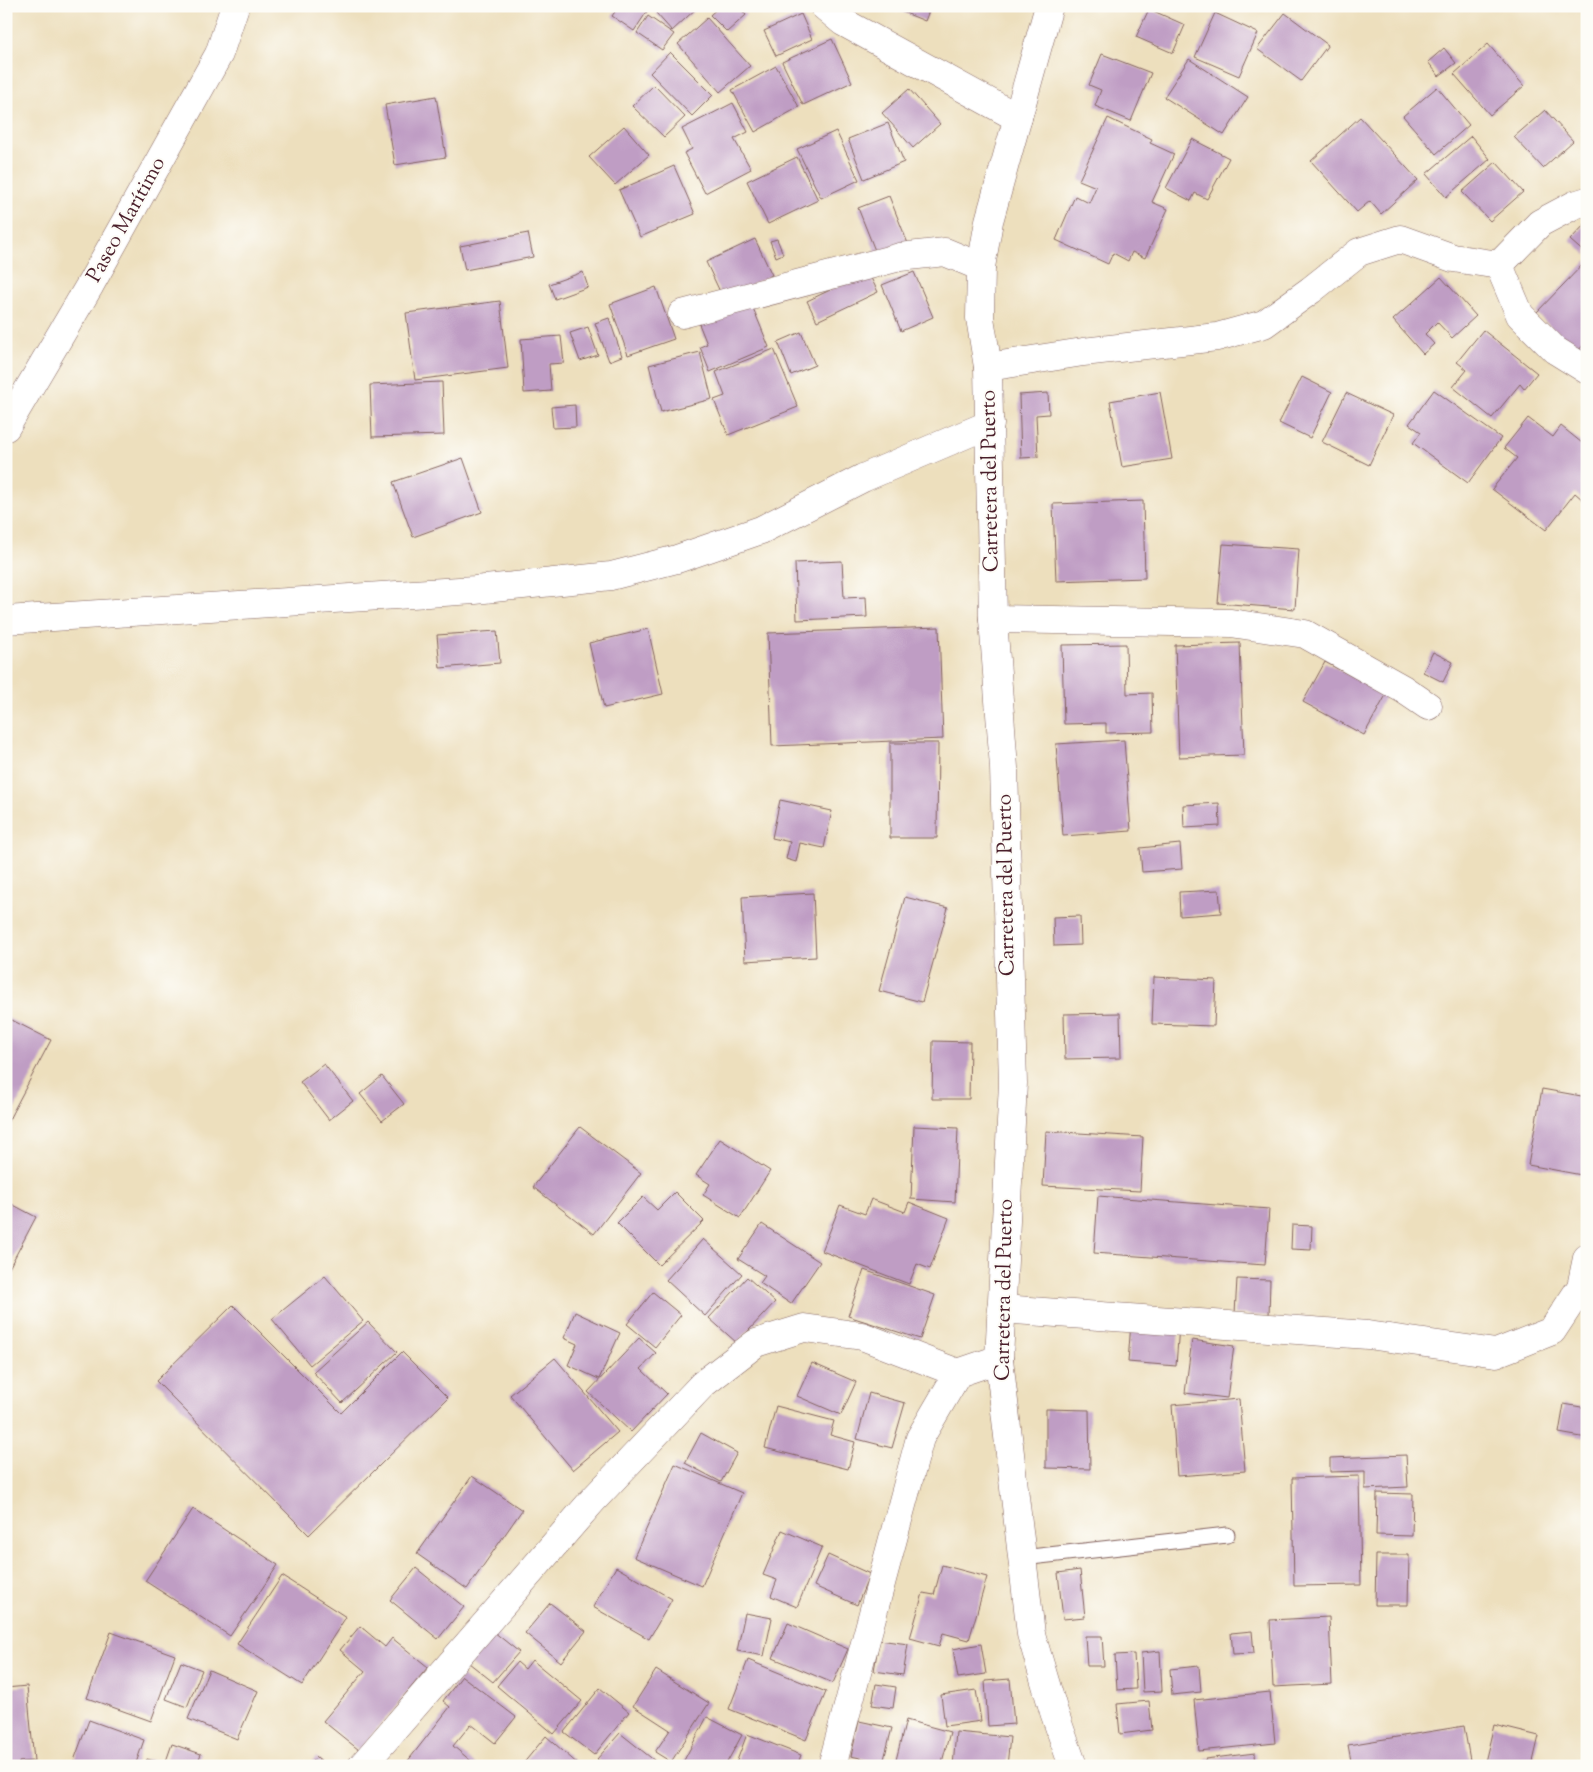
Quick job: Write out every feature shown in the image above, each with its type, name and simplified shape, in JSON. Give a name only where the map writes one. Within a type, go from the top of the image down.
[{"type":"street","name":"Paseo Marítimo","points":[[6,427],[95,276],[219,54],[235,6]]},
{"type":"street","points":[[824,6],[843,22],[1018,118]]},
{"type":"street","name":"Carretera del Puerto","points":[[1049,6],[989,221],[981,267],[980,318],[988,367],[993,619],[1004,768],[1013,1083],[999,1359],[1031,1634],[1054,1712],[1073,1766]]},
{"type":"street","points":[[1500,265],[1540,223],[1574,205],[1587,201]]},
{"type":"street","points":[[988,367],[1083,352],[1216,337],[1264,324],[1359,252],[1400,239],[1453,258],[1500,265]]},
{"type":"street","points":[[682,314],[900,258],[945,252],[981,267]]},
{"type":"street","points":[[1500,265],[1520,315],[1555,350],[1587,370]]},
{"type":"street","points":[[6,620],[475,590],[611,576],[677,559],[761,530],[863,478],[990,424]]},
{"type":"street","points":[[993,619],[1231,623],[1305,634],[1403,689],[1428,706]]},
{"type":"street","points":[[1002,1309],[1368,1335],[1496,1353],[1552,1331],[1581,1287],[1587,1258]]},
{"type":"street","points":[[362,1766],[593,1500],[703,1384],[756,1343],[804,1328],[862,1336],[958,1373],[999,1359]]},
{"type":"street","points":[[832,1766],[920,1438],[958,1373]]},
{"type":"lane","points":[[1022,1558],[1227,1535]]},
{"type":"building","points":[[619,6],[650,7],[634,31],[612,16]]},
{"type":"building","points":[[664,6],[699,6],[672,31],[656,13]]},
{"type":"building","points":[[720,6],[738,6],[746,15],[727,32],[710,15]]},
{"type":"building","points":[[888,6],[931,6],[925,21]]},
{"type":"building","points":[[1149,9],[1185,25],[1173,53],[1136,37]]},
{"type":"building","points":[[1215,13],[1258,33],[1239,76],[1195,57]]},
{"type":"building","points":[[1285,13],[1328,45],[1301,81],[1257,49]]},
{"type":"building","points":[[801,14],[812,39],[776,56],[764,31]]},
{"type":"building","points":[[648,16],[674,34],[662,50],[637,33]]},
{"type":"building","points":[[707,18],[750,66],[720,92],[678,44]]},
{"type":"building","points":[[832,39],[852,82],[803,105],[782,62]]},
{"type":"building","points":[[1488,44],[1524,86],[1490,115],[1454,74]]},
{"type":"building","points":[[1444,48],[1456,63],[1439,76],[1428,62]]},
{"type":"building","points":[[670,52],[713,95],[692,116],[650,73]]},
{"type":"building","points":[[1102,54],[1151,73],[1131,121],[1095,106],[1101,90],[1089,85]]},
{"type":"building","points":[[1189,59],[1248,97],[1224,135],[1164,97]]},
{"type":"building","points":[[776,66],[799,107],[755,132],[732,90]]},
{"type":"building","points":[[654,85],[685,117],[664,137],[632,106]]},
{"type":"building","points":[[1437,87],[1469,125],[1436,154],[1403,116]]},
{"type":"building","points":[[909,89],[940,124],[913,148],[882,113]]},
{"type":"building","points":[[436,96],[446,157],[395,165],[385,105]]},
{"type":"building","points":[[733,103],[748,132],[734,139],[751,169],[705,193],[684,153],[692,149],[682,129]]},
{"type":"building","points":[[1545,110],[1573,141],[1543,168],[1514,137]]},
{"type":"building","points":[[1360,117],[1418,180],[1381,214],[1370,201],[1357,212],[1311,161]]},
{"type":"building","points":[[1108,118],[1152,139],[1150,143],[1174,154],[1152,202],[1168,209],[1145,258],[1132,252],[1128,261],[1113,253],[1108,264],[1056,240],[1075,196],[1089,203],[1096,187],[1079,180]]},
{"type":"building","points":[[888,123],[904,162],[864,179],[848,139]]},
{"type":"building","points":[[624,126],[649,155],[615,185],[589,157]]},
{"type":"building","points":[[836,131],[859,180],[821,198],[797,149]]},
{"type":"building","points":[[1471,136],[1490,159],[1446,197],[1426,174]]},
{"type":"building","points":[[1192,139],[1229,158],[1207,199],[1195,193],[1191,201],[1166,188]]},
{"type":"building","points":[[797,157],[818,200],[768,224],[747,181]]},
{"type":"building","points":[[1496,162],[1523,192],[1490,221],[1462,192]]},
{"type":"building","points":[[674,166],[695,214],[640,237],[619,190]]},
{"type":"building","points":[[889,196],[909,246],[878,258],[858,208]]},
{"type":"building","points":[[1587,222],[1587,255],[1570,240]]},
{"type":"building","points":[[528,233],[533,257],[465,270],[460,246]]},
{"type":"building","points":[[755,239],[772,275],[723,298],[706,262]]},
{"type":"building","points":[[777,239],[783,254],[776,257],[770,241]]},
{"type":"building","points":[[1587,260],[1587,341],[1577,352],[1536,313]]},
{"type":"building","points":[[583,272],[588,287],[555,299],[549,284]]},
{"type":"building","points":[[868,272],[878,292],[817,321],[807,301]]},
{"type":"building","points":[[914,272],[933,317],[901,331],[882,285]]},
{"type":"building","points":[[1441,277],[1476,316],[1452,338],[1437,322],[1425,334],[1434,344],[1423,354],[1393,320]]},
{"type":"building","points":[[656,287],[674,339],[628,355],[610,304]]},
{"type":"building","points":[[500,301],[508,368],[415,380],[406,313]]},
{"type":"building","points":[[751,303],[769,347],[710,372],[700,347],[707,344],[699,324]]},
{"type":"building","points":[[609,318],[622,356],[609,361],[595,323]]},
{"type":"building","points":[[588,327],[598,355],[580,361],[570,333]]},
{"type":"building","points":[[1483,330],[1537,373],[1524,389],[1520,384],[1492,418],[1453,387],[1467,370],[1457,362]]},
{"type":"building","points":[[801,332],[815,365],[791,375],[778,342]]},
{"type":"building","points":[[561,336],[564,363],[549,364],[551,391],[524,393],[521,339]]},
{"type":"building","points":[[774,349],[798,407],[728,435],[714,400],[725,396],[716,372]]},
{"type":"building","points":[[700,352],[712,399],[661,412],[649,365]]},
{"type":"building","points":[[1302,377],[1332,392],[1310,438],[1279,423]]},
{"type":"building","points":[[442,382],[444,435],[372,437],[370,385]]},
{"type":"building","points":[[1434,390],[1501,438],[1468,483],[1413,443],[1421,432],[1409,424]]},
{"type":"building","points":[[1160,392],[1172,459],[1122,467],[1110,401]]},
{"type":"building","points":[[1048,393],[1049,414],[1036,415],[1038,457],[1021,458],[1019,395]]},
{"type":"building","points":[[1346,393],[1393,415],[1369,465],[1322,442]]},
{"type":"building","points":[[575,405],[576,427],[553,428],[551,407]]},
{"type":"building","points":[[1528,418],[1553,437],[1561,426],[1587,447],[1587,495],[1583,500],[1575,493],[1546,530],[1492,489],[1517,458],[1504,448]]},
{"type":"building","points":[[463,458],[482,512],[413,537],[393,482]]},
{"type":"building","points":[[1143,501],[1145,578],[1056,581],[1053,504]]},
{"type":"building","points":[[1223,544],[1299,549],[1295,609],[1218,603]]},
{"type":"building","points":[[842,561],[844,598],[866,597],[867,617],[797,620],[795,563]]},
{"type":"building","points":[[939,627],[943,739],[772,746],[768,633]]},
{"type":"building","points":[[648,629],[663,694],[604,708],[589,643]]},
{"type":"building","points":[[497,631],[500,663],[440,668],[437,635]]},
{"type":"building","points":[[1240,643],[1244,755],[1179,757],[1175,645]]},
{"type":"building","points":[[1126,644],[1127,694],[1152,693],[1153,732],[1106,733],[1106,723],[1064,724],[1062,645]]},
{"type":"building","points":[[1433,652],[1453,662],[1443,682],[1423,672]]},
{"type":"building","points":[[1325,662],[1386,695],[1364,735],[1303,702]]},
{"type":"building","points":[[1124,740],[1131,831],[1063,836],[1056,744]]},
{"type":"building","points":[[890,743],[938,743],[937,838],[890,838]]},
{"type":"building","points":[[780,800],[832,811],[824,848],[800,843],[796,862],[786,859],[790,842],[772,838]]},
{"type":"building","points":[[1219,803],[1220,826],[1184,828],[1183,805]]},
{"type":"building","points":[[1180,844],[1182,869],[1142,872],[1140,848]]},
{"type":"building","points":[[1219,890],[1221,913],[1180,916],[1179,892]]},
{"type":"building","points":[[813,893],[816,957],[745,961],[742,897]]},
{"type":"building","points":[[905,897],[948,908],[922,1002],[879,991]]},
{"type":"building","points":[[1080,916],[1081,945],[1054,946],[1053,917]]},
{"type":"building","points":[[1154,977],[1216,980],[1214,1026],[1152,1024]]},
{"type":"building","points":[[1120,1013],[1121,1058],[1065,1059],[1064,1014]]},
{"type":"building","points":[[6,1017],[51,1040],[6,1125]]},
{"type":"building","points":[[933,1041],[970,1042],[969,1099],[932,1099]]},
{"type":"building","points":[[324,1064],[353,1101],[329,1120],[300,1082]]},
{"type":"building","points":[[382,1076],[404,1104],[382,1121],[360,1094]]},
{"type":"building","points":[[1542,1089],[1587,1097],[1587,1176],[1528,1165]]},
{"type":"building","points":[[914,1126],[958,1128],[955,1202],[911,1199]]},
{"type":"building","points":[[580,1127],[641,1173],[594,1234],[533,1187]]},
{"type":"building","points":[[1046,1131],[1143,1137],[1140,1191],[1043,1186]]},
{"type":"building","points":[[720,1139],[770,1171],[740,1218],[703,1195],[710,1184],[696,1175]]},
{"type":"building","points":[[675,1192],[704,1221],[659,1265],[617,1223],[643,1197],[657,1210]]},
{"type":"building","points":[[1098,1196],[1269,1209],[1265,1265],[1094,1253]]},
{"type":"building","points":[[871,1199],[905,1212],[909,1202],[949,1218],[930,1269],[917,1264],[909,1284],[822,1251],[840,1205],[865,1214]]},
{"type":"building","points":[[6,1201],[36,1217],[6,1274]]},
{"type":"building","points":[[762,1224],[820,1262],[791,1304],[760,1283],[765,1276],[738,1259]]},
{"type":"building","points":[[1292,1225],[1312,1226],[1311,1250],[1291,1249]]},
{"type":"building","points":[[703,1239],[742,1274],[705,1316],[666,1280]]},
{"type":"building","points":[[864,1270],[935,1295],[920,1339],[848,1316]]},
{"type":"building","points":[[325,1276],[363,1321],[310,1365],[272,1319]]},
{"type":"building","points":[[747,1277],[775,1302],[737,1343],[709,1318]]},
{"type":"building","points":[[1237,1279],[1270,1280],[1269,1316],[1235,1314]]},
{"type":"building","points":[[653,1292],[681,1315],[655,1347],[627,1324]]},
{"type":"building","points":[[233,1305],[341,1413],[402,1352],[448,1398],[309,1535],[156,1381]]},
{"type":"building","points":[[575,1312],[620,1333],[599,1379],[568,1365],[577,1344],[564,1338]]},
{"type":"building","points":[[368,1322],[397,1352],[342,1403],[313,1372]]},
{"type":"building","points":[[1131,1323],[1179,1326],[1176,1366],[1128,1362]]},
{"type":"building","points":[[639,1338],[656,1353],[641,1369],[667,1394],[631,1432],[588,1392]]},
{"type":"building","points":[[1192,1340],[1234,1346],[1227,1398],[1185,1393]]},
{"type":"building","points":[[555,1358],[618,1432],[573,1470],[510,1395]]},
{"type":"building","points":[[812,1363],[856,1382],[841,1415],[797,1396]]},
{"type":"building","points":[[869,1393],[905,1403],[892,1448],[857,1439]]},
{"type":"building","points":[[1239,1399],[1245,1471],[1177,1476],[1172,1405]]},
{"type":"building","points":[[1564,1404],[1587,1408],[1587,1438],[1559,1433]]},
{"type":"building","points":[[776,1406],[834,1421],[830,1435],[855,1442],[848,1469],[765,1448]]},
{"type":"building","points":[[1046,1409],[1089,1410],[1090,1469],[1046,1468]]},
{"type":"building","points":[[701,1433],[737,1453],[721,1482],[685,1463]]},
{"type":"building","points":[[1406,1455],[1408,1487],[1365,1489],[1365,1471],[1330,1472],[1330,1458]]},
{"type":"building","points":[[675,1464],[742,1493],[702,1586],[634,1557]]},
{"type":"building","points":[[472,1476],[522,1510],[467,1589],[417,1554]]},
{"type":"building","points":[[1359,1476],[1361,1585],[1294,1586],[1292,1478]]},
{"type":"building","points":[[1377,1493],[1413,1494],[1412,1536],[1376,1535]]},
{"type":"building","points":[[193,1509],[278,1565],[230,1636],[145,1581]]},
{"type":"building","points":[[782,1530],[822,1547],[797,1607],[771,1596],[777,1580],[763,1575]]},
{"type":"building","points":[[828,1555],[870,1574],[857,1605],[814,1586]]},
{"type":"building","points":[[1376,1555],[1409,1555],[1408,1605],[1375,1605]]},
{"type":"building","points":[[942,1565],[987,1577],[969,1640],[943,1633],[939,1646],[910,1638],[923,1593],[934,1595]]},
{"type":"building","points":[[616,1567],[672,1599],[649,1639],[593,1607]]},
{"type":"building","points":[[416,1568],[464,1607],[438,1639],[390,1600]]},
{"type":"building","points":[[1080,1570],[1085,1617],[1063,1619],[1058,1573]]},
{"type":"building","points":[[282,1576],[346,1617],[302,1685],[237,1644]]},
{"type":"building","points":[[550,1603],[586,1631],[561,1662],[525,1633]]},
{"type":"building","points":[[745,1613],[772,1618],[764,1656],[737,1651]]},
{"type":"building","points":[[1329,1617],[1332,1684],[1273,1687],[1270,1620]]},
{"type":"building","points":[[788,1623],[848,1649],[833,1683],[773,1658]]},
{"type":"building","points":[[360,1626],[385,1647],[392,1638],[428,1667],[359,1750],[323,1721],[365,1671],[340,1650]]},
{"type":"building","points":[[1252,1631],[1254,1653],[1233,1654],[1231,1633]]},
{"type":"building","points":[[111,1632],[175,1655],[151,1721],[87,1698]]},
{"type":"building","points":[[494,1632],[519,1652],[493,1682],[469,1663]]},
{"type":"building","points":[[1085,1636],[1102,1636],[1104,1666],[1087,1666]]},
{"type":"building","points":[[879,1640],[908,1644],[903,1675],[874,1671]]},
{"type":"building","points":[[981,1644],[986,1674],[958,1678],[953,1649]]},
{"type":"building","points":[[1160,1651],[1162,1691],[1143,1692],[1141,1653]]},
{"type":"building","points":[[1134,1654],[1136,1689],[1117,1690],[1115,1655]]},
{"type":"building","points":[[532,1660],[582,1701],[554,1734],[497,1686],[517,1662],[525,1669]]},
{"type":"building","points":[[748,1660],[826,1692],[806,1740],[729,1709]]},
{"type":"building","points":[[181,1662],[202,1670],[187,1707],[166,1699]]},
{"type":"building","points":[[1199,1666],[1201,1692],[1172,1695],[1170,1669]]},
{"type":"building","points":[[209,1670],[258,1691],[237,1739],[188,1719]]},
{"type":"building","points":[[656,1670],[709,1703],[671,1762],[655,1752],[670,1730],[633,1706]]},
{"type":"building","points":[[462,1676],[516,1717],[495,1743],[471,1724],[453,1746],[477,1766],[412,1766],[407,1762],[450,1707],[443,1701]]},
{"type":"building","points":[[1010,1679],[1014,1724],[988,1726],[985,1681]]},
{"type":"building","points":[[876,1684],[896,1687],[893,1708],[872,1705]]},
{"type":"building","points":[[27,1686],[34,1761],[19,1762],[19,1766],[6,1766],[6,1688]]},
{"type":"building","points":[[600,1688],[629,1712],[594,1755],[564,1732]]},
{"type":"building","points":[[976,1690],[981,1721],[945,1726],[941,1695]]},
{"type":"building","points":[[1270,1692],[1275,1743],[1199,1751],[1194,1700]]},
{"type":"building","points":[[1149,1701],[1152,1730],[1120,1734],[1117,1704]]},
{"type":"building","points":[[707,1717],[742,1735],[725,1766],[681,1766]]},
{"type":"building","points":[[89,1720],[144,1740],[135,1766],[72,1766]]},
{"type":"building","points":[[906,1720],[950,1732],[941,1766],[917,1766],[896,1760]]},
{"type":"building","points":[[859,1721],[892,1728],[883,1763],[851,1756]]},
{"type":"building","points":[[1494,1725],[1539,1736],[1532,1766],[1484,1766]]},
{"type":"building","points":[[1464,1726],[1471,1766],[1352,1766],[1348,1745]]},
{"type":"building","points":[[956,1732],[1010,1737],[1007,1766],[953,1766]]},
{"type":"building","points":[[620,1733],[655,1761],[651,1766],[605,1766],[597,1759]]},
{"type":"building","points":[[747,1734],[801,1755],[797,1766],[735,1766]]},
{"type":"building","points":[[546,1736],[580,1766],[522,1765]]},
{"type":"building","points":[[172,1744],[201,1754],[196,1766],[145,1766],[147,1759],[165,1764]]},
{"type":"building","points":[[1255,1753],[1256,1766],[1206,1766],[1205,1759]]},
{"type":"building","points":[[316,1757],[326,1766],[308,1766]]}]
